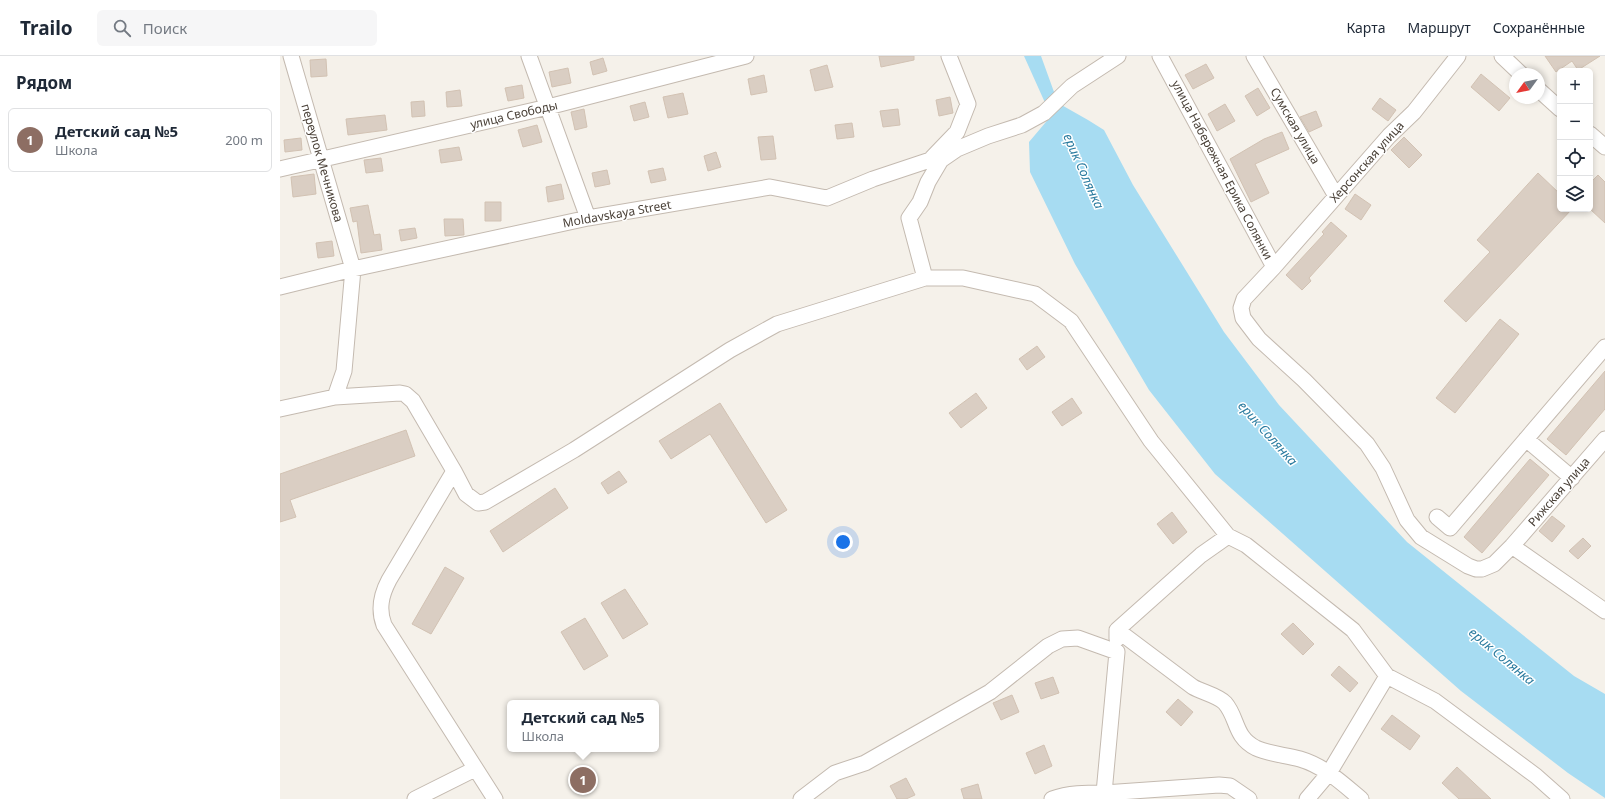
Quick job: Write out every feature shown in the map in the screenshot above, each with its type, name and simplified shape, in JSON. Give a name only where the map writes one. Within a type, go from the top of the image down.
[{"type":"street","name":"переулок Мечникова","points":[[291,56],[320,160],[353,269]]},
{"type":"street","points":[[529,56],[588,218]]},
{"type":"street","name":"улица Свободы","points":[[280,169],[548,107],[746,56]]},
{"type":"street","points":[[930,160],[957,132],[968,104],[950,56]]},
{"type":"street","points":[[925,278],[909,218],[920,202],[928,182],[941,160],[957,149],[988,136],[1022,125],[1044,112],[1072,86],[1118,56]]},
{"type":"street","name":"улица Набережная Ерика Солянки","points":[[1160,56],[1274,267],[1244,300],[1241,308],[1243,318],[1259,338],[1304,380],[1367,444],[1383,468],[1399,506],[1421,537],[1476,569],[1488,568],[1512,546]]},
{"type":"street","name":"Сумская улица","points":[[1254,56],[1336,196]]},
{"type":"street","name":"Херсонская улица","points":[[1274,267],[1389,136],[1414,112],[1458,56]]},
{"type":"street","points":[[1502,56],[1515,68]]},
{"type":"street","points":[[1545,95],[1557,106]]},
{"type":"street","points":[[1593,137],[1605,147]]},
{"type":"street","name":"Moldavskaya Street","points":[[280,287],[353,269],[588,218],[770,187],[827,198],[873,179],[951,153]]},
{"type":"street","points":[[335,397],[344,371],[353,269]]},
{"type":"street","points":[[280,409],[335,397],[400,393],[405,394],[413,401],[466,494],[478,503],[485,502],[574,450],[730,350],[777,324],[925,278],[963,278],[1035,294],[1071,321],[1151,441],[1228,536],[1246,545],[1353,630],[1387,676],[1434,700],[1536,776],[1562,799]]},
{"type":"street","points":[[1437,517],[1450,528],[1605,346]]},
{"type":"street","points":[[1526,439],[1572,478]]},
{"type":"street","name":"Рижская улица","points":[[1512,546],[1572,478],[1602,448]]},
{"type":"street","points":[[454,471],[389,580],[384,590],[380,614],[384,625],[495,799]]},
{"type":"street","points":[[1107,796],[1118,630],[1200,555],[1228,536]]},
{"type":"street","points":[[1512,546],[1605,611]]},
{"type":"street","points":[[1118,630],[1193,687],[1216,697],[1225,703],[1237,730],[1244,739],[1255,748],[1301,759],[1330,773],[1361,799]]},
{"type":"street","points":[[801,799],[835,773],[865,763],[990,692],[1048,646],[1062,639],[1078,638],[1117,652]]},
{"type":"street","points":[[1307,799],[1330,773],[1387,676]]},
{"type":"street","points":[[415,799],[475,769]]},
{"type":"street","points":[[1052,799],[1077,794],[1107,796],[1219,785],[1230,786],[1249,799]]},
{"type":"water","name":"ерик Солянка","points":[[1024,56],[1041,56],[1058,103],[1104,130],[1133,185],[1224,332],[1279,405],[1407,542],[1574,676],[1605,694],[1605,798],[1568,773],[1461,691],[1215,474],[1149,390],[1075,264],[1030,172],[1029,142],[1051,116]]},
{"type":"building","points":[[879,56],[914,56],[914,60],[881,67]]},
{"type":"building","points":[[1545,56],[1600,56],[1581,68],[1577,68],[1572,61],[1562,68],[1557,68],[1556,72]]},
{"type":"building","points":[[603,58],[607,71],[593,75],[590,62]]},
{"type":"building","points":[[326,59],[327,76],[311,77],[310,60]]},
{"type":"building","points":[[1206,64],[1214,78],[1193,89],[1185,75]]},
{"type":"building","points":[[827,65],[833,87],[815,91],[810,70]]},
{"type":"building","points":[[568,68],[571,83],[552,87],[549,72]]},
{"type":"building","points":[[1481,74],[1509,97],[1509,99],[1499,111],[1471,87]]},
{"type":"building","points":[[764,75],[767,92],[751,95],[748,79]]},
{"type":"building","points":[[522,85],[524,98],[508,101],[505,88]]},
{"type":"building","points":[[1258,88],[1270,108],[1257,116],[1245,96]]},
{"type":"building","points":[[460,90],[462,106],[447,107],[446,92]]},
{"type":"building","points":[[683,93],[688,114],[668,118],[663,97]]},
{"type":"building","points":[[950,97],[953,113],[939,116],[936,100]]},
{"type":"building","points":[[1380,98],[1396,110],[1388,121],[1372,109]]},
{"type":"building","points":[[424,101],[425,116],[412,117],[411,102]]},
{"type":"building","points":[[645,102],[649,117],[634,121],[630,106]]},
{"type":"building","points":[[1225,104],[1235,121],[1217,131],[1208,114]]},
{"type":"building","points":[[584,109],[587,127],[575,130],[571,112]]},
{"type":"building","points":[[898,109],[900,125],[883,127],[880,111]]},
{"type":"building","points":[[1316,111],[1322,126],[1309,132],[1300,117]]},
{"type":"building","points":[[385,115],[387,130],[348,135],[346,119]]},
{"type":"building","points":[[852,123],[854,137],[837,139],[835,125]]},
{"type":"building","points":[[537,125],[542,142],[523,147],[518,130]]},
{"type":"building","points":[[1282,132],[1289,149],[1255,164],[1269,193],[1251,202],[1230,159],[1264,139]]},
{"type":"building","points":[[773,136],[776,159],[761,160],[758,137]]},
{"type":"building","points":[[1404,137],[1422,155],[1409,168],[1391,150]]},
{"type":"building","points":[[301,138],[302,150],[285,152],[284,140]]},
{"type":"building","points":[[459,147],[462,160],[441,163],[439,150]]},
{"type":"building","points":[[716,152],[721,167],[708,171],[704,156]]},
{"type":"building","points":[[381,158],[383,171],[366,173],[364,160]]},
{"type":"building","points":[[663,168],[666,180],[651,183],[648,171]]},
{"type":"building","points":[[607,170],[610,184],[595,187],[592,173]]},
{"type":"building","points":[[1538,173],[1557,191],[1557,212],[1569,212],[1466,322],[1444,301],[1490,252],[1477,240]]},
{"type":"building","points":[[314,174],[316,194],[293,197],[291,177]]},
{"type":"building","points":[[1598,175],[1605,182],[1605,223],[1593,212],[1593,180]]},
{"type":"building","points":[[561,184],[564,199],[548,202],[546,187]]},
{"type":"building","points":[[1355,194],[1371,205],[1361,220],[1345,209]]},
{"type":"building","points":[[485,202],[501,202],[501,221],[485,221]]},
{"type":"building","points":[[368,205],[374,235],[380,234],[382,250],[361,253],[357,221],[353,222],[350,208]]},
{"type":"building","points":[[444,219],[463,219],[464,235],[445,236]]},
{"type":"building","points":[[1331,222],[1347,236],[1309,278],[1311,281],[1302,290],[1286,275],[1324,234],[1322,232]]},
{"type":"building","points":[[415,228],[417,238],[401,241],[399,230]]},
{"type":"building","points":[[332,241],[334,256],[318,258],[316,243]]},
{"type":"building","points":[[1500,319],[1519,334],[1455,413],[1436,398]]},
{"type":"building","points":[[1037,346],[1045,357],[1027,370],[1019,359]]},
{"type":"building","points":[[1605,371],[1605,409],[1566,455],[1547,439]]},
{"type":"building","points":[[976,393],[987,408],[961,428],[949,413]]},
{"type":"building","points":[[1072,398],[1082,413],[1062,426],[1052,412]]},
{"type":"building","points":[[720,403],[787,510],[766,523],[710,434],[671,459],[659,441]]},
{"type":"building","points":[[406,430],[415,456],[290,500],[296,517],[280,522],[280,474]]},
{"type":"building","points":[[1530,459],[1549,475],[1482,553],[1464,537]]},
{"type":"building","points":[[619,471],[627,482],[608,494],[601,483]]},
{"type":"building","points":[[555,488],[568,508],[503,552],[490,531]]},
{"type":"building","points":[[1172,512],[1187,532],[1173,544],[1157,524]]},
{"type":"building","points":[[1552,516],[1565,526],[1552,542],[1539,531]]},
{"type":"building","points":[[1583,538],[1591,546],[1578,559],[1569,551]]},
{"type":"building","points":[[445,567],[464,578],[431,634],[412,624]]},
{"type":"building","points":[[625,589],[648,624],[623,639],[601,603]]},
{"type":"building","points":[[585,618],[608,656],[584,670],[561,632]]},
{"type":"building","points":[[1293,623],[1314,644],[1303,655],[1281,634]]},
{"type":"building","points":[[1339,666],[1358,683],[1350,692],[1331,675]]},
{"type":"building","points":[[1053,677],[1059,693],[1041,699],[1035,683]]},
{"type":"building","points":[[1012,695],[1019,712],[1001,720],[993,703]]},
{"type":"building","points":[[1178,699],[1193,712],[1181,726],[1166,712]]},
{"type":"building","points":[[1392,715],[1420,736],[1410,750],[1381,729]]},
{"type":"building","points":[[1044,745],[1052,766],[1035,774],[1026,753]]},
{"type":"building","points":[[1457,767],[1491,799],[1459,799],[1442,783]]},
{"type":"building","points":[[906,778],[915,795],[906,799],[897,799],[890,786]]},
{"type":"building","points":[[978,784],[982,799],[964,799],[961,789]]},
{"type":"place","name":"Детский сад №5","points":[[583,780]]}]
